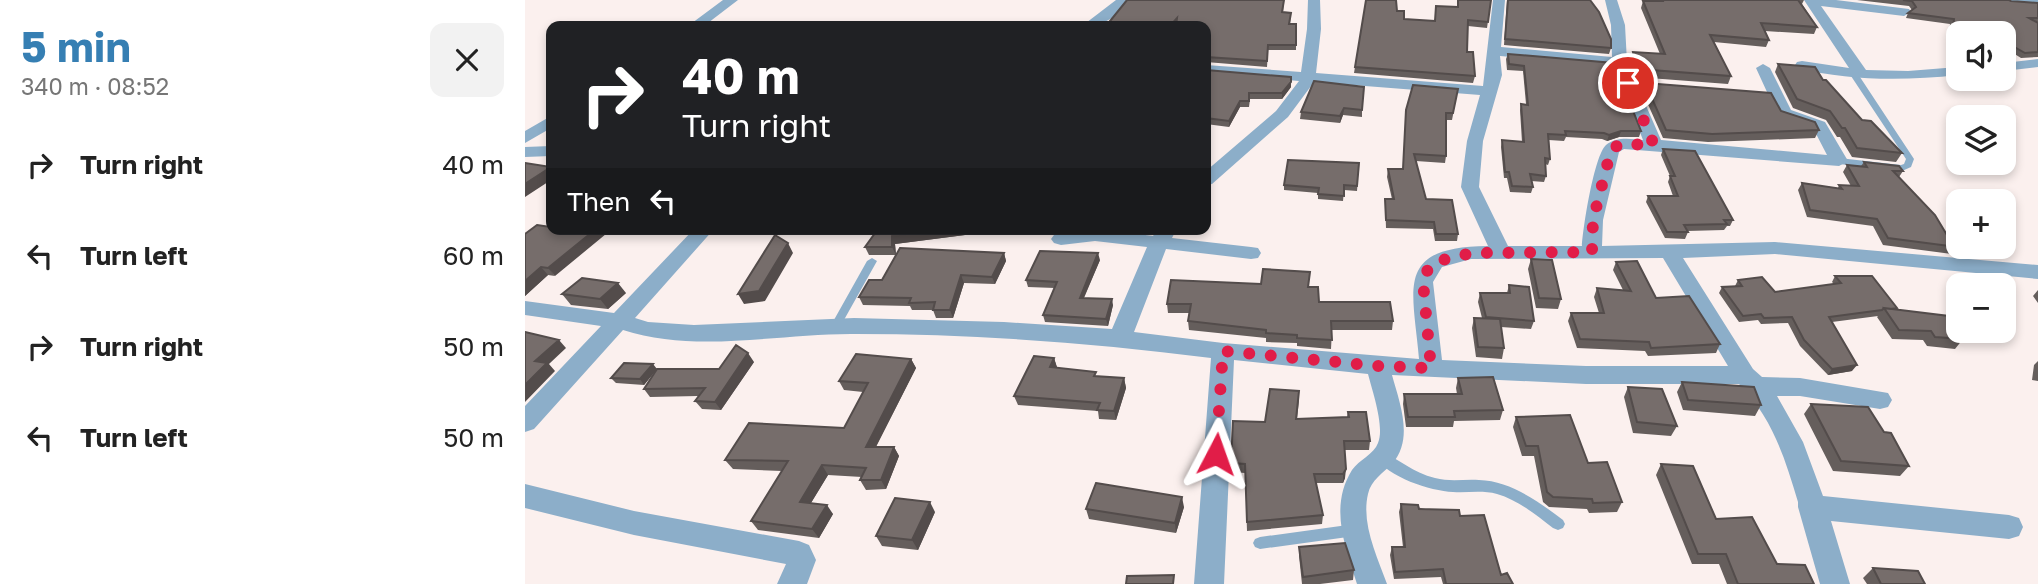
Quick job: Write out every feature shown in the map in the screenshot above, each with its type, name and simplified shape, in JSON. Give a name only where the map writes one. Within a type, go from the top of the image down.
[{"type":"street","points":[[702,21],[732,0]]},
{"type":"street","points":[[1098,21],[1125,0]]},
{"type":"street","points":[[1211,176],[1295,101],[1308,77],[1315,20],[1314,0]]},
{"type":"street","points":[[1499,0],[1493,51],[1494,75],[1475,141],[1471,187],[1501,251]]},
{"type":"street","points":[[1611,0],[1618,25],[1620,62],[1635,83],[1654,145]]},
{"type":"street","points":[[2008,0],[2038,2]]},
{"type":"street","points":[[1810,1],[1904,12]]},
{"type":"street","points":[[1810,1],[1857,73]]},
{"type":"street","points":[[1493,51],[1620,62]]},
{"type":"street","points":[[2016,66],[2038,64]]},
{"type":"street","points":[[1802,65],[1857,73],[1909,76],[1946,72]]},
{"type":"street","points":[[1763,68],[1769,94],[1786,114],[1819,125],[1839,161]]},
{"type":"street","points":[[1211,69],[1490,90]]},
{"type":"street","points":[[525,138],[546,124]]},
{"type":"street","points":[[1592,252],[1593,220],[1611,150],[1620,144],[1839,161]]},
{"type":"street","points":[[525,152],[546,152]]},
{"type":"street","points":[[525,422],[699,235]]},
{"type":"street","points":[[1061,239],[1095,235],[1163,236],[1251,253]]},
{"type":"street","points":[[1119,338],[1163,236]]},
{"type":"street","points":[[1431,368],[1423,282],[1428,269],[1435,262],[1450,257],[1501,251],[1669,252],[1776,248],[2038,272]]},
{"type":"street","points":[[1669,252],[1751,381],[1780,418],[1835,584]]},
{"type":"street","points":[[525,308],[619,321],[648,330],[694,333],[835,327],[1004,330],[1119,338],[1378,366],[1751,381],[1880,400]]},
{"type":"street","points":[[1209,584],[1223,351]]},
{"type":"street","points":[[1372,584],[1355,530],[1352,499],[1361,478],[1390,446],[1392,434],[1378,366]]},
{"type":"street","points":[[525,496],[634,523],[799,554],[802,560],[792,584]]},
{"type":"street","points":[[1811,507],[2009,527]]},
{"type":"lane","points":[[1839,161],[1902,167],[1908,166],[1910,159],[1857,73]]},
{"type":"lane","points":[[835,327],[872,261]]},
{"type":"lane","points":[[1381,457],[1404,474],[1427,481],[1455,487],[1485,486],[1508,492],[1558,524]]},
{"type":"lane","points":[[1260,542],[1355,530]]},
{"type":"building","points":[[1127,0],[1284,0],[1282,12],[1291,13],[1289,24],[1296,24],[1296,45],[1268,45],[1267,61],[1211,57],[1211,21],[1177,21],[1177,18],[1174,21],[1110,21]]},
{"type":"building","points":[[1366,0],[1396,0],[1397,11],[1404,11],[1404,19],[1435,21],[1436,6],[1458,7],[1458,0],[1491,0],[1488,22],[1468,20],[1467,52],[1473,52],[1475,76],[1355,67]]},
{"type":"building","points":[[1508,0],[1590,0],[1599,12],[1611,39],[1611,48],[1505,39]]},
{"type":"building","points":[[1662,0],[1798,0],[1817,27],[1761,23],[1769,40],[1710,35],[1731,76],[1638,69],[1633,52],[1665,54],[1643,1],[1664,1]]},
{"type":"building","points":[[1903,0],[2009,0],[2038,3],[2038,18],[2029,18],[2038,23],[2038,52],[2025,53],[2016,48],[2016,21],[1954,21],[1908,13],[1916,7],[1912,1]]},
{"type":"building","points":[[1508,54],[1614,63],[1641,131],[1621,131],[1609,135],[1565,131],[1566,135],[1548,134],[1550,159],[1545,158],[1546,176],[1530,174],[1533,187],[1512,186],[1509,172],[1505,172],[1502,140],[1524,142],[1521,104],[1528,105],[1524,66],[1509,64]]},
{"type":"building","points":[[1778,64],[1815,67],[1823,80],[1826,80],[1862,120],[1871,121],[1902,153],[1857,148],[1830,111],[1797,99]]},
{"type":"building","points":[[1211,70],[1291,77],[1291,82],[1282,93],[1249,93],[1249,101],[1240,101],[1229,121],[1211,119]]},
{"type":"building","points":[[1314,81],[1364,87],[1362,110],[1344,108],[1340,116],[1301,112]]},
{"type":"building","points":[[1645,83],[1771,93],[1781,111],[1815,122],[1819,130],[1712,134],[1666,130]]},
{"type":"building","points":[[1413,85],[1458,89],[1453,113],[1446,113],[1446,156],[1414,154],[1426,199],[1452,200],[1458,234],[1436,234],[1434,222],[1386,220],[1385,199],[1394,199],[1388,169],[1403,169],[1406,110]]},
{"type":"building","points":[[1663,149],[1695,151],[1733,220],[1724,220],[1727,224],[1684,225],[1688,232],[1667,232],[1648,196],[1678,196],[1670,176],[1675,176]]},
{"type":"building","points":[[1288,160],[1359,163],[1357,186],[1344,185],[1344,196],[1318,194],[1319,188],[1284,185]]},
{"type":"building","points":[[1864,162],[1899,166],[1903,171],[1893,171],[1935,215],[1946,233],[1946,246],[1888,238],[1877,219],[1810,210],[1802,183],[1842,189],[1839,185],[1859,186],[1847,165],[1867,167]]},
{"type":"building","points":[[525,163],[546,166],[546,170],[525,184]]},
{"type":"building","points":[[537,225],[546,226],[546,235],[589,235],[548,268],[541,267],[525,281],[525,234]]},
{"type":"building","points":[[775,235],[788,243],[759,291],[738,294]]},
{"type":"building","points":[[874,235],[899,235],[892,236],[892,247],[865,247]]},
{"type":"building","points":[[900,248],[1004,253],[992,277],[961,275],[950,310],[933,310],[935,302],[909,303],[911,298],[859,297],[869,280],[882,280]]},
{"type":"building","points":[[1040,251],[1098,253],[1080,298],[1112,299],[1106,319],[1043,315],[1057,282],[1026,280]]},
{"type":"building","points":[[1531,259],[1552,260],[1561,299],[1539,298]]},
{"type":"building","points":[[1637,261],[1656,298],[1689,296],[1720,344],[1651,348],[1649,342],[1580,339],[1571,313],[1604,313],[1597,288],[1631,291],[1616,262]]},
{"type":"building","points":[[1263,269],[1310,272],[1308,287],[1318,287],[1319,302],[1390,302],[1393,321],[1331,321],[1332,340],[1297,338],[1297,335],[1266,333],[1266,330],[1188,321],[1191,304],[1167,304],[1171,280],[1261,284]]},
{"type":"building","points":[[1835,276],[1872,276],[1897,308],[1829,317],[1857,365],[1832,369],[1804,340],[1792,317],[1764,318],[1761,314],[1743,316],[1722,287],[1742,286],[1738,280],[1762,277],[1775,292],[1841,283]]},
{"type":"building","points":[[582,278],[618,283],[600,299],[562,294]]},
{"type":"building","points":[[1509,285],[1529,287],[1534,321],[1486,317],[1480,293],[1510,293]]},
{"type":"building","points":[[1884,308],[1946,316],[1946,338],[1935,337],[1931,331],[1899,330]]},
{"type":"building","points":[[1474,318],[1500,319],[1504,348],[1478,347]]},
{"type":"building","points":[[525,332],[559,340],[535,361],[547,363],[525,385]]},
{"type":"building","points":[[736,345],[748,353],[715,402],[695,401],[705,388],[644,389],[657,369],[719,369]]},
{"type":"building","points":[[856,354],[911,359],[866,447],[894,447],[881,480],[860,480],[866,468],[822,465],[800,502],[827,505],[812,529],[751,521],[788,461],[725,460],[749,423],[844,428],[868,383],[839,381]]},
{"type":"building","points":[[1034,356],[1054,358],[1050,367],[1096,372],[1094,376],[1124,378],[1114,411],[1097,410],[1100,403],[1014,396]]},
{"type":"building","points":[[624,363],[653,364],[640,379],[611,378]]},
{"type":"building","points":[[1493,377],[1503,410],[1454,411],[1455,417],[1408,417],[1404,394],[1462,394],[1458,378]]},
{"type":"building","points":[[1682,382],[1754,387],[1761,405],[1688,400]]},
{"type":"building","points":[[1628,387],[1662,389],[1677,426],[1637,422]]},
{"type":"building","points":[[1270,389],[1299,391],[1296,419],[1349,417],[1348,412],[1366,412],[1370,441],[1344,441],[1346,469],[1343,474],[1314,474],[1323,515],[1247,522],[1245,464],[1231,463],[1233,421],[1265,422]]},
{"type":"building","points":[[1811,404],[1868,407],[1884,432],[1891,433],[1909,466],[1841,461]]},
{"type":"building","points":[[1570,415],[1588,463],[1607,462],[1622,502],[1593,503],[1592,499],[1553,497],[1547,492],[1538,446],[1526,446],[1516,417]]},
{"type":"building","points":[[1661,464],[1693,466],[1716,519],[1752,517],[1777,564],[1805,565],[1814,584],[1738,584],[1726,554],[1698,554]]},
{"type":"building","points":[[1096,483],[1182,497],[1175,523],[1086,509]]},
{"type":"building","points":[[895,498],[930,502],[912,540],[876,536]]},
{"type":"building","points":[[1401,504],[1418,505],[1419,509],[1459,510],[1460,516],[1484,515],[1501,575],[1507,573],[1513,584],[1446,584],[1443,569],[1395,572],[1392,547],[1405,547]]},
{"type":"building","points":[[1345,543],[1354,570],[1303,577],[1299,547]]},
{"type":"building","points":[[1873,568],[1918,571],[1925,584],[1881,584]]},
{"type":"building","points":[[1174,575],[1173,584],[1126,584],[1127,576]]},
{"type":"route","points":[[1216,454],[1223,351],[1378,366],[1431,368],[1423,282],[1428,269],[1435,262],[1471,253],[1501,251],[1592,252],[1593,220],[1611,150],[1620,144],[1654,145],[1628,83]]}]
